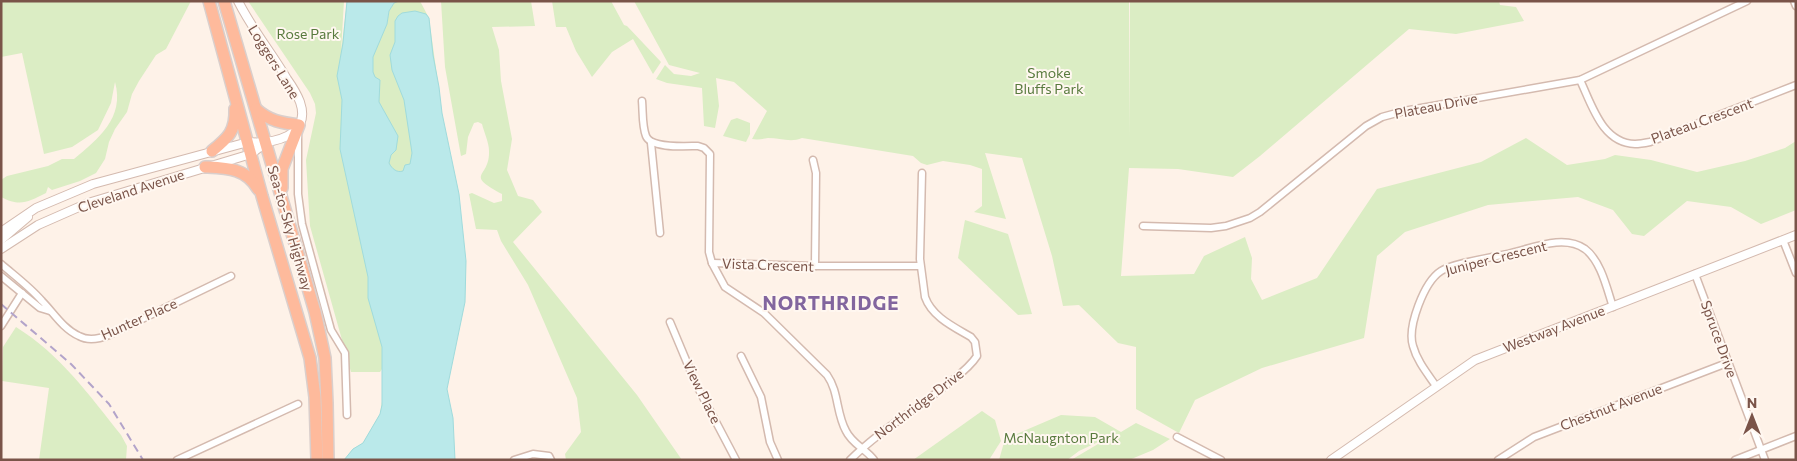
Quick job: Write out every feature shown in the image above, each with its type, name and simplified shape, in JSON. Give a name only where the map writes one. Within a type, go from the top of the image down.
[{"type":"highway","points":[[210,1],[248,142]]},
{"type":"highway","name":"Sea-to-Sky Highway","points":[[224,1],[282,205],[315,312],[325,358],[328,403],[322,458]]},
{"type":"highway","points":[[212,151],[232,132],[236,113],[235,92]]},
{"type":"highway","points":[[256,109],[262,115],[274,121],[299,125],[282,169],[282,205]]},
{"type":"highway","name":"Sea-to-Sky Highway","points":[[248,142],[310,358],[322,458]]},
{"type":"highway","points":[[205,167],[234,169],[243,173],[250,178],[262,196]]},
{"type":"street","name":"Loggers Lane","points":[[238,1],[246,18],[295,92],[302,111],[299,125]]},
{"type":"street","name":"Plateau Drive","points":[[1142,226],[1211,228],[1226,226],[1250,218],[1260,212],[1356,133],[1374,121],[1392,113],[1580,80],[1747,1]]},
{"type":"street","points":[[1794,1],[1796,6]]},
{"type":"street","name":"Plateau Crescent","points":[[1580,80],[1603,128],[1620,141],[1634,144],[1650,142],[1796,85]]},
{"type":"street","points":[[642,101],[646,136],[651,143],[660,233]]},
{"type":"street","name":"Cleveland Avenue","points":[[1,232],[36,208],[93,184],[248,142],[265,143],[286,138],[299,125]]},
{"type":"street","points":[[299,125],[297,154],[298,194],[302,224],[331,330],[345,353],[347,414]]},
{"type":"street","name":"Cleveland Avenue","points":[[1,249],[38,226],[88,203],[251,154],[265,143]]},
{"type":"street","points":[[651,143],[698,146],[708,150],[711,160],[709,252],[712,263]]},
{"type":"street","points":[[813,160],[816,174],[815,266]]},
{"type":"street","name":"Northridge Drive","points":[[862,448],[944,387],[968,367],[977,356],[975,342],[971,337],[936,314],[927,302],[920,266],[922,173]]},
{"type":"street","points":[[1,240],[36,208]]},
{"type":"street","name":"Westway Avenue","points":[[1331,460],[1462,367],[1484,356],[1796,235]]},
{"type":"street","points":[[1783,240],[1796,274]]},
{"type":"street","name":"Juniper Crescent","points":[[1436,386],[1417,357],[1411,337],[1424,290],[1442,270],[1546,244],[1568,243],[1584,248],[1593,258],[1613,307]]},
{"type":"street","name":"Vista Crescent","points":[[712,263],[815,266],[920,266]]},
{"type":"street","name":"Vista Crescent","points":[[712,263],[725,287],[764,314],[821,368],[834,386],[845,431],[874,460]]},
{"type":"street","name":"Hunter Place","points":[[1,264],[27,285],[50,312],[79,336],[93,339],[102,338],[231,276]]},
{"type":"street","name":"Spruce Drive","points":[[1695,274],[1765,460]]},
{"type":"street","name":"Hunter Place","points":[[1,276],[40,308],[50,312]]},
{"type":"street","points":[[1,326],[22,293]]},
{"type":"street","name":"View Place","points":[[670,322],[696,384],[736,460]]},
{"type":"street","points":[[741,356],[760,397],[770,442],[778,460]]},
{"type":"street","name":"Chestnut Avenue","points":[[1498,460],[1534,437],[1727,363]]},
{"type":"street","points":[[177,460],[298,404]]},
{"type":"street","points":[[1734,460],[1796,436]]},
{"type":"street","points":[[1177,437],[1221,460]]},
{"type":"street","points":[[850,460],[862,448]]},
{"type":"street","points":[[514,460],[533,454],[549,456],[551,460]]},
{"type":"green space","points":[[1,1],[191,1],[166,49],[156,55],[139,81],[132,94],[127,112],[115,129],[109,142],[105,159],[96,173],[80,181],[52,190],[48,187],[46,193],[19,203],[1,197],[1,180],[7,176],[48,166],[62,159],[74,159],[92,144],[107,126],[113,117],[117,95],[115,82],[111,103],[98,130],[72,147],[44,154],[22,53],[1,57]]},
{"type":"green space","name":"Rose Park","points":[[248,1],[344,1],[341,52],[347,1],[366,9],[394,367],[373,438],[348,456],[353,449],[363,443],[380,414],[383,395],[382,369],[380,372],[351,372],[310,226],[306,160],[316,113],[315,104],[310,93]]},
{"type":"green space","points":[[399,1],[420,1],[429,18],[442,113],[419,233],[360,105],[363,76],[387,24],[389,11],[394,3]]},
{"type":"green space","points":[[441,1],[531,1],[535,26],[492,27],[499,50],[501,81],[512,139],[507,170],[518,196],[533,200],[542,212],[513,242],[637,395],[682,460],[566,460],[565,454],[581,432],[577,398],[528,285],[501,241],[497,230],[476,229],[469,194],[472,193],[494,203],[502,201],[502,194],[481,179],[488,160],[489,151],[482,124],[474,123],[468,137],[466,154],[461,156],[445,67]]},
{"type":"green space","points":[[552,1],[611,1],[624,25],[661,62],[653,74],[633,39],[612,52],[592,77],[576,51],[566,27],[556,27]]},
{"type":"green space","name":"Smoke Bluffs Park","points":[[634,1],[1129,1],[1129,139],[1130,1],[1499,1],[1500,5],[1516,7],[1524,21],[1456,34],[1409,29],[1233,177],[1178,169],[1129,168],[1121,276],[1194,274],[1204,256],[1245,237],[1252,258],[1251,279],[1262,300],[1317,278],[1377,189],[1481,162],[1526,138],[1567,165],[1605,159],[1615,155],[1651,160],[1697,172],[1745,161],[1785,148],[1796,141],[1796,210],[1761,224],[1731,207],[1687,201],[1644,236],[1632,234],[1613,210],[1578,197],[1488,205],[1405,232],[1377,256],[1364,338],[1262,368],[1195,400],[1179,433],[1136,409],[1136,347],[1118,343],[1079,305],[1063,306],[1052,256],[1022,158],[985,153],[1006,219],[974,212],[982,206],[982,169],[970,165],[943,161],[927,165],[921,163],[913,156],[802,138],[790,140],[752,139],[767,111],[734,82],[716,78],[719,106],[715,128],[704,126],[702,88],[667,83],[656,79],[665,65],[674,74],[691,76],[700,73],[669,65]]},
{"type":"green space","points":[[737,118],[750,123],[750,134],[746,142],[723,136],[731,120]]},
{"type":"green space","points":[[965,220],[1008,234],[1032,314],[1018,315],[958,258]]},
{"type":"green space","points":[[16,327],[47,350],[86,391],[121,435],[127,446],[126,460],[39,460],[49,388],[2,381],[3,347]]},
{"type":"green space","points":[[982,411],[995,420],[1001,441],[989,460],[913,460]]},
{"type":"green space","name":"McNaugnton Park","points":[[1061,415],[1095,417],[1121,432],[1136,423],[1170,439],[1153,450],[1129,460],[1071,460],[1115,434],[1079,451],[1067,460],[999,460],[1005,439]]},
{"type":"water","points":[[347,1],[399,1],[394,3],[389,11],[387,24],[373,57],[373,72],[375,77],[380,80],[379,102],[398,136],[396,150],[391,155],[389,163],[397,171],[403,171],[405,165],[410,164],[412,153],[404,100],[392,70],[390,55],[395,42],[395,21],[402,13],[415,11],[426,14],[429,18],[442,113],[459,194],[466,261],[465,302],[447,389],[453,418],[455,460],[344,460],[353,449],[363,443],[380,414],[382,405],[382,347],[368,298],[368,277],[340,149],[342,100],[337,76],[343,43]]},
{"type":"railway","points":[[1,304],[71,364],[109,404],[143,460]]},
{"type":"district","name":"NORTHRIDGE","points":[[831,303]]}]
